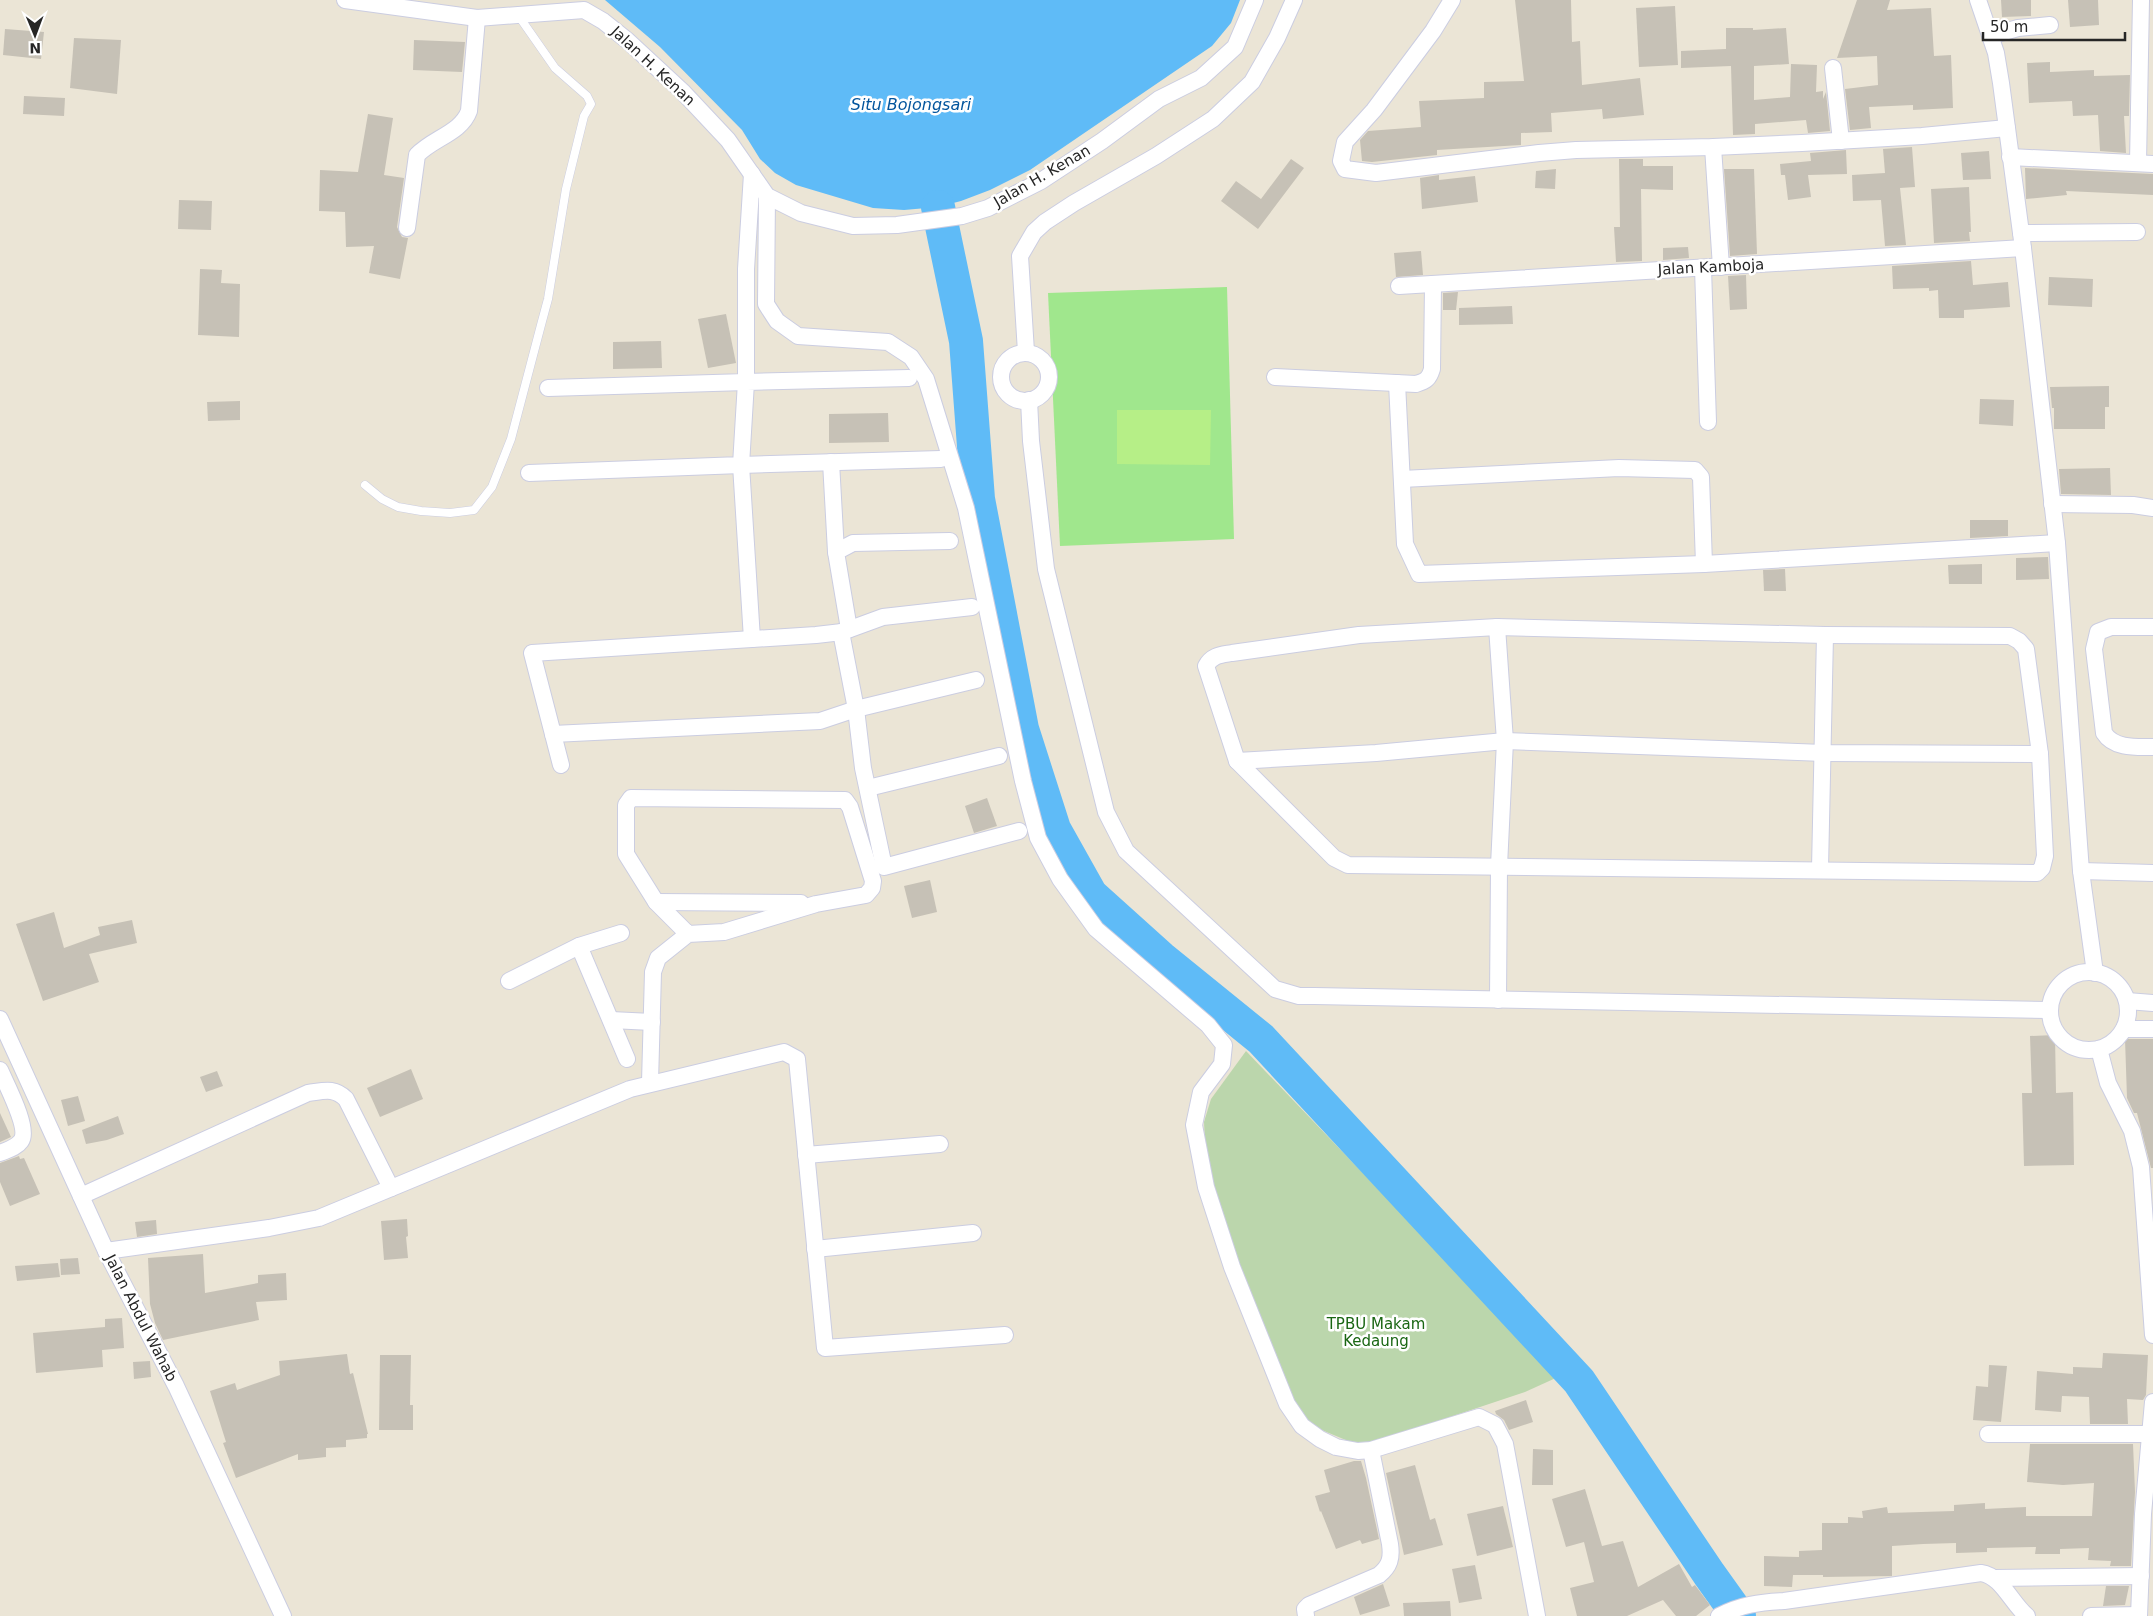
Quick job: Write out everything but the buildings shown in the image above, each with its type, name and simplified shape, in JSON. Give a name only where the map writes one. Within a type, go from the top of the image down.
[{"type":"street","points":[[345,0],[477,18],[518,14]]},
{"type":"street","name":"Jalan H. Kenan","points":[[518,14],[584,10],[603,21],[628,41],[682,91],[728,140],[767,196],[801,213],[853,226],[897,225],[962,216],[988,208],[1041,180],[1102,141],[1159,99],[1201,78],[1235,47],[1255,0]]},
{"type":"street","points":[[1026,352],[1020,256],[1034,232],[1045,222],[1074,203],[1156,156],[1214,119],[1252,82],[1277,38],[1294,0]]},
{"type":"street","points":[[1452,0],[1434,31],[1374,110],[1345,142],[1342,149],[1341,162],[1345,169],[1376,173],[1548,152],[1841,141],[2007,128]]},
{"type":"street","points":[[1978,0],[1996,53],[2022,241],[2058,543],[2081,871],[2095,973]]},
{"type":"street","points":[[2010,157],[2146,164],[2141,0]]},
{"type":"street","points":[[407,228],[418,155],[423,149],[465,121],[469,111],[477,18]]},
{"type":"street","points":[[1990,36],[2018,28],[2050,25]]},
{"type":"street","points":[[1833,68],[1841,141]]},
{"type":"street","points":[[1713,147],[1720,267]]},
{"type":"street","points":[[752,174],[746,268],[746,382],[742,465],[752,639]]},
{"type":"street","points":[[767,196],[766,304],[777,321],[798,336],[888,342],[911,357],[926,379],[966,508],[1023,781],[1038,838],[1060,878],[1096,929],[1208,1025],[1224,1046],[1222,1064],[1201,1092],[1194,1125],[1206,1187],[1232,1267],[1287,1404],[1302,1426],[1320,1439],[1336,1447],[1358,1451],[1371,1450],[1479,1417],[1495,1425],[1505,1444],[1537,1616]]},
{"type":"street","name":"Jalan Kamboja","points":[[1400,286],[1720,267],[2136,232]]},
{"type":"street","points":[[1703,268],[1708,422]]},
{"type":"street","points":[[1275,377],[1397,384],[1416,384],[1426,381],[1432,369],[1434,284]]},
{"type":"street","points":[[1026,352],[1034,354],[1043,360],[1049,374],[1045,390],[1037,398],[1029,400],[1010,396],[1002,383],[1001,375],[1007,361],[1012,356],[1026,352]]},
{"type":"street","points":[[548,388],[910,378]]},
{"type":"street","points":[[1397,384],[1405,544],[1419,574],[1704,564],[2058,543]]},
{"type":"street","points":[[1029,400],[1031,441],[1046,568],[1106,812],[1126,851],[1275,990],[1299,996],[2049,1010]]},
{"type":"street","points":[[529,473],[940,459]]},
{"type":"street","points":[[831,462],[836,552],[845,631],[863,768],[884,867],[1019,831]]},
{"type":"street","points":[[1402,479],[1619,468],[1695,470],[1701,477],[1704,564]]},
{"type":"street","points":[[2052,504],[2133,505],[2153,508]]},
{"type":"street","points":[[836,552],[853,543],[950,541]]},
{"type":"street","points":[[561,765],[532,653],[845,631],[883,617],[972,607]]},
{"type":"street","points":[[1498,627],[1505,741],[1499,866],[1498,1000]]},
{"type":"street","points":[[1498,627],[1825,635],[2010,636],[2019,641],[2026,649],[2040,754],[2045,856],[2042,868],[2037,872],[1348,865],[1334,858],[1237,761],[1206,666],[1214,656],[1359,635],[1498,627]]},
{"type":"street","points":[[2153,627],[2111,627],[2098,632],[2094,650],[2104,733],[2108,739],[2116,743],[2131,747],[2153,747]]},
{"type":"street","points":[[1820,869],[1824,753],[1825,635]]},
{"type":"street","points":[[553,734],[820,720],[856,708],[976,680]]},
{"type":"street","points":[[1237,761],[1376,753],[1505,741],[1824,753],[2040,754]]},
{"type":"street","points":[[868,788],[999,756]]},
{"type":"street","points":[[650,1083],[653,972],[658,958],[682,938],[724,932],[816,904],[866,894],[872,888],[873,880],[850,807],[845,800],[631,798],[626,805],[626,854],[656,902],[682,938]]},
{"type":"street","points":[[2081,871],[2153,873]]},
{"type":"street","points":[[656,902],[816,904]]},
{"type":"street","points":[[509,981],[579,946],[621,933]]},
{"type":"street","points":[[579,946],[627,1059]]},
{"type":"street","points":[[2081,973],[2095,973],[2115,982],[2127,1001],[2128,1015],[2124,1029],[2114,1042],[2099,1049],[2081,1050],[2064,1042],[2053,1028],[2049,1010],[2052,997],[2064,982],[2081,973]]},
{"type":"street","points":[[2127,1001],[2153,1004]]},
{"type":"street","name":"Jalan Abdul Wahab","points":[[0,1020],[106,1251],[176,1386],[282,1616]]},
{"type":"street","points":[[611,1020],[652,1022]]},
{"type":"street","points":[[2124,1029],[2153,1029]]},
{"type":"street","points":[[2099,1049],[2108,1083],[2132,1131],[2141,1167],[2153,1335]]},
{"type":"street","points":[[106,1251],[269,1228],[311,1220],[630,1089],[784,1052],[797,1059],[825,1348],[1005,1335]]},
{"type":"street","points":[[0,1070],[24,1128],[22,1140],[16,1146],[0,1153]]},
{"type":"street","points":[[81,1196],[308,1093],[332,1090],[340,1093],[346,1099],[391,1188]]},
{"type":"street","points":[[806,1155],[940,1144]]},
{"type":"street","points":[[815,1249],[973,1233]]},
{"type":"street","points":[[2091,1616],[2139,1615],[2144,1514],[2152,1434],[2153,1402]]},
{"type":"street","points":[[1988,1434],[2152,1434]]},
{"type":"street","points":[[1306,1616],[1305,1609],[1309,1605],[1379,1575],[1386,1570],[1390,1563],[1390,1544],[1371,1450]]},
{"type":"street","points":[[1729,1611],[1981,1573],[1989,1574],[1995,1578],[2019,1610],[2027,1616]]},
{"type":"street","points":[[1995,1578],[2141,1576]]},
{"type":"lane","points":[[365,485],[382,498],[404,508],[450,513],[471,511],[481,504],[492,488],[511,439],[548,299],[566,189],[580,130],[590,104],[587,96],[555,68],[518,14]]},
{"type":"green space","points":[[1227,287],[1234,539],[1060,546],[1048,293]]},
{"type":"green space","points":[[1117,410],[1211,410],[1210,465],[1117,464]]},
{"type":"green space","name":"TPBU Makam Kedaung","points":[[1246,1051],[1558,1377],[1525,1392],[1369,1444],[1353,1443],[1312,1426],[1294,1401],[1234,1252],[1206,1162],[1204,1122],[1211,1099]]},
{"type":"water","name":"Situ Bojongsari","points":[[605,0],[1240,0],[1231,23],[1212,46],[1030,170],[990,190],[961,201],[938,207],[904,210],[873,208],[796,185],[775,173],[760,159],[742,130],[660,47]]},
{"type":"waterway","points":[[938,207],[966,341],[978,499],[1022,729],[1054,829],[1091,895],[1161,958],[1261,1039],[1579,1381],[1739,1616]]}]
